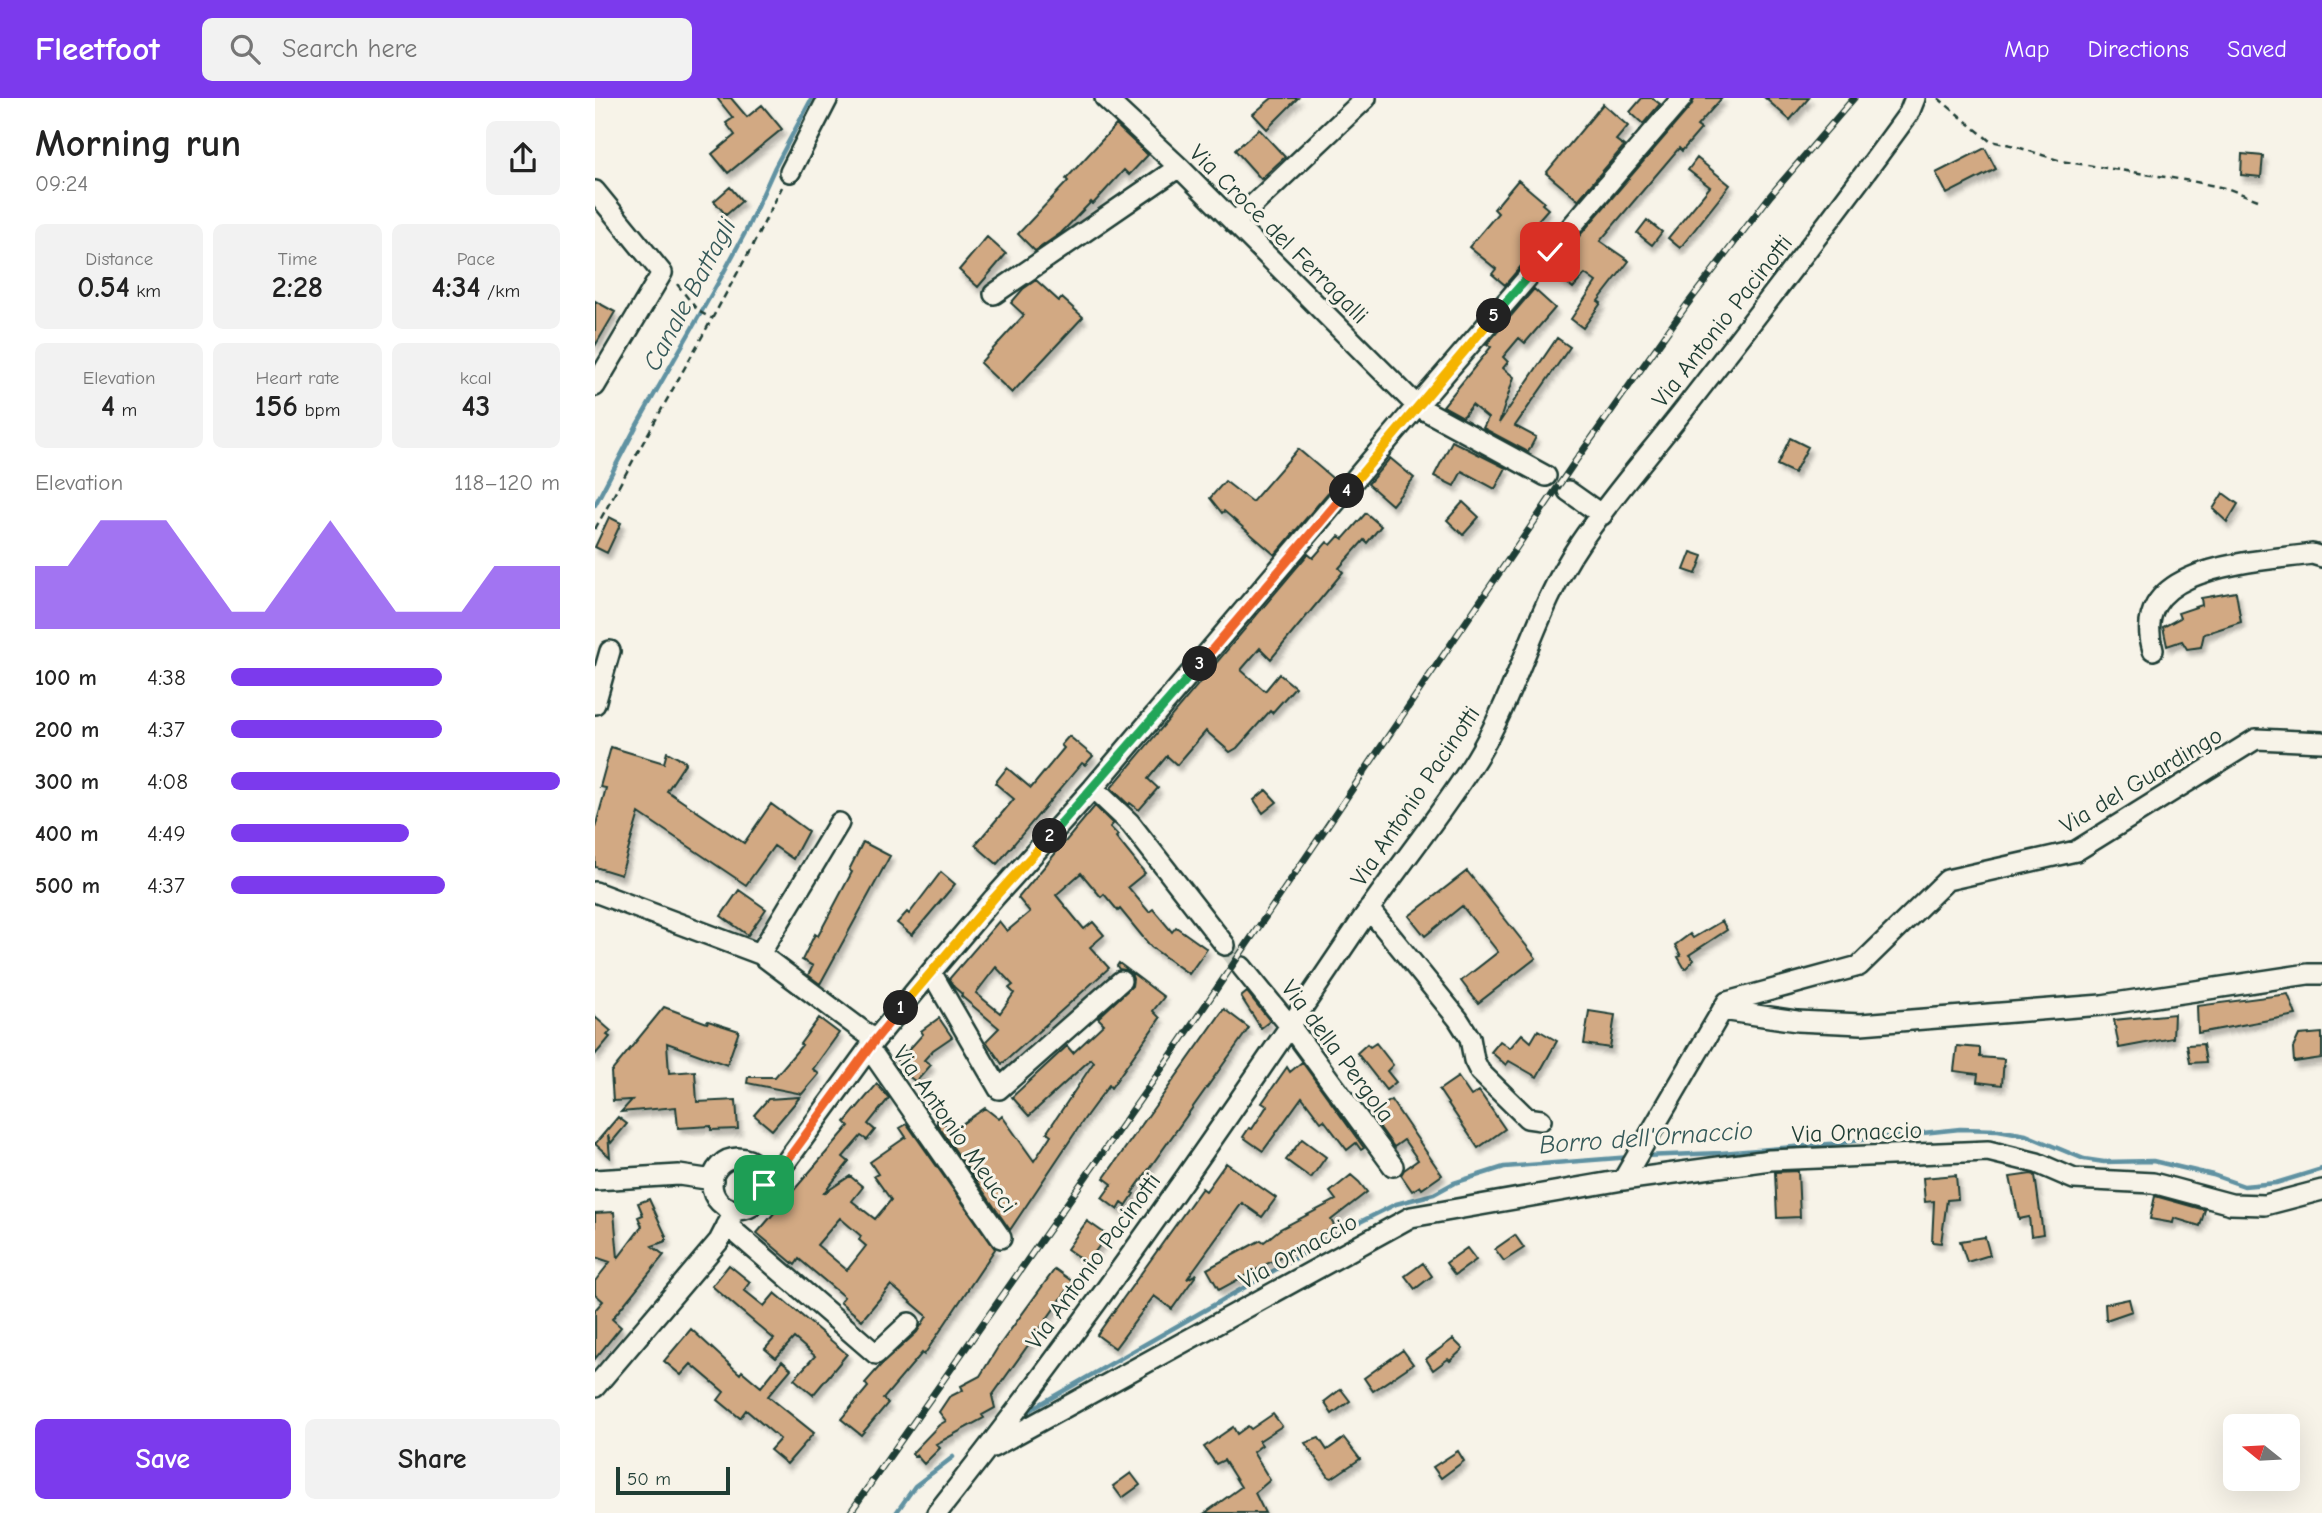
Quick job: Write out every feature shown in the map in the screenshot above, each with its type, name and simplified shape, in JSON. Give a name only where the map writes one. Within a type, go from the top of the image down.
[{"type":"street","points":[[787,178],[828,98]]},
{"type":"street","name":"Via Croce del Ferragalli","points":[[1105,98],[1179,167],[1417,406],[1546,476]]},
{"type":"street","points":[[1234,222],[1366,98]]},
{"type":"street","points":[[763,1176],[786,1162],[872,1044],[931,972],[1093,788],[1682,98]]},
{"type":"street","name":"Via Antonio Pacinotti","points":[[937,1513],[987,1450],[1134,1250],[1369,909],[1475,762],[1495,726],[1550,599],[1579,545],[1846,201],[1909,113],[1915,98]]},
{"type":"street","points":[[994,294],[1179,167]]},
{"type":"street","points":[[595,191],[662,273],[595,386]]},
{"type":"street","points":[[1568,491],[1602,515]]},
{"type":"street","points":[[2153,650],[2148,636],[2150,617],[2161,595],[2179,582],[2211,569],[2312,554],[2322,557]]},
{"type":"street","points":[[595,704],[610,651]]},
{"type":"street","name":"Via del Guardingo","points":[[1722,1010],[1727,1002],[1859,966],[1947,880],[2076,851],[2256,739],[2322,742]]},
{"type":"street","points":[[1093,788],[1130,823],[1225,945]]},
{"type":"street","points":[[760,954],[839,823]]},
{"type":"street","name":"Via Antonio Meucci","points":[[595,892],[760,954],[872,1044],[1001,1238]]},
{"type":"street","points":[[1369,909],[1458,1019],[1470,1038],[1474,1060],[1480,1072],[1527,1118],[1541,1120]]},
{"type":"street","name":"Via della Pergola","points":[[1242,967],[1290,1026],[1393,1166]]},
{"type":"street","points":[[931,972],[999,1089],[1121,981]]},
{"type":"street","points":[[1627,1173],[1722,1010],[1797,1021],[1861,1024],[2102,1005],[2322,974]]},
{"type":"street","name":"Via Ornaccio","points":[[987,1450],[1411,1217],[1627,1173],[1770,1160],[1988,1151],[2036,1163],[2074,1179],[2153,1183],[2231,1204],[2265,1205],[2322,1190]]},
{"type":"street","points":[[595,1387],[719,1241],[731,1217],[752,1207],[758,1201],[764,1185],[763,1176],[754,1164],[740,1158],[726,1162],[715,1173],[713,1180],[717,1200],[728,1208],[731,1217],[876,1354],[909,1323]]},
{"type":"street","points":[[595,1180],[679,1175],[713,1180]]},
{"type":"path","points":[[1938,98],[1990,141],[2061,161],[2229,189],[2257,200]]},
{"type":"path","points":[[595,529],[753,245],[787,178]]},
{"type":"path","points":[[670,279],[698,311],[711,318]]},
{"type":"building","points":[[717,98],[731,98],[747,117],[762,105],[782,129],[728,173],[712,154],[735,135],[726,123],[733,118]]},
{"type":"building","points":[[1272,98],[1298,98],[1267,129],[1253,114]]},
{"type":"building","points":[[1642,98],[1652,98],[1660,104],[1643,124],[1630,112]]},
{"type":"building","points":[[1695,98],[1722,98],[1697,126],[1701,129],[1682,151],[1679,148],[1600,241],[1629,261],[1598,301],[1601,303],[1583,328],[1571,319],[1596,282],[1585,274],[1573,288],[1551,269]]},
{"type":"building","points":[[1765,98],[1809,98],[1790,120]]},
{"type":"building","points":[[1603,104],[1628,126],[1616,140],[1624,146],[1578,200],[1546,173]]},
{"type":"building","points":[[1116,125],[1148,155],[1129,175],[1124,170],[1093,204],[1091,202],[1061,233],[1035,251],[1018,234]]},
{"type":"building","points":[[1259,129],[1285,157],[1261,179],[1235,150]]},
{"type":"building","points":[[1985,148],[1996,169],[1947,194],[1936,173]]},
{"type":"building","points":[[2242,154],[2263,156],[2261,177],[2241,175]]},
{"type":"building","points":[[1697,158],[1730,185],[1680,248],[1668,238],[1710,187],[1688,170]]},
{"type":"building","points":[[1518,180],[1544,202],[1542,204],[1548,209],[1533,226],[1546,237],[1505,285],[1492,274],[1496,269],[1469,247],[1498,213],[1494,209]]},
{"type":"building","points":[[730,187],[742,201],[726,215],[714,201]]},
{"type":"building","points":[[1647,220],[1662,232],[1652,245],[1637,233]]},
{"type":"building","points":[[987,237],[1006,254],[978,287],[959,270]]},
{"type":"building","points":[[1036,280],[1059,301],[1062,298],[1083,317],[1012,393],[980,363],[1024,315],[1011,303],[1023,289]]},
{"type":"building","points":[[1534,289],[1555,308],[1525,343],[1519,338],[1503,357],[1508,362],[1503,368],[1514,377],[1499,423],[1557,338],[1570,347],[1515,426],[1536,437],[1528,452],[1483,428],[1488,418],[1472,405],[1463,417],[1443,406],[1491,347],[1487,344]]},
{"type":"building","points":[[595,301],[615,312],[595,346]]},
{"type":"building","points":[[1790,438],[1808,447],[1794,473],[1777,465]]},
{"type":"building","points":[[1452,441],[1506,468],[1495,489],[1462,471],[1454,486],[1434,476]]},
{"type":"building","points":[[1298,449],[1337,482],[1275,555],[1224,511],[1222,513],[1210,498],[1225,481],[1252,502]]},
{"type":"building","points":[[1390,458],[1414,478],[1392,505],[1368,484]]},
{"type":"building","points":[[2223,493],[2238,504],[2227,522],[2213,509]]},
{"type":"building","points":[[1463,502],[1479,517],[1463,535],[1447,520]]},
{"type":"building","points":[[1366,513],[1381,526],[1367,543],[1364,540],[1339,568],[1343,572],[1271,659],[1260,648],[1241,670],[1265,691],[1279,674],[1295,687],[1237,748],[1230,752],[1206,731],[1177,765],[1167,756],[1148,779],[1158,788],[1139,810],[1130,803],[1129,805],[1111,788],[1308,554],[1313,558],[1327,542],[1331,545],[1339,536],[1343,539]]},
{"type":"building","points":[[609,517],[621,523],[607,553],[595,547]]},
{"type":"building","points":[[1691,552],[1703,556],[1696,574],[1684,570]]},
{"type":"building","points":[[2236,592],[2241,622],[2204,634],[2201,647],[2187,649],[2182,641],[2167,646],[2163,627],[2180,618],[2178,613],[2202,605],[2201,598]]},
{"type":"building","points":[[1069,736],[1093,756],[1085,765],[1082,763],[997,864],[975,845],[1014,799],[995,783],[1007,768],[1031,788],[1064,748],[1061,745]]},
{"type":"building","points":[[611,747],[664,763],[667,752],[686,762],[667,791],[744,843],[771,804],[808,831],[793,859],[774,846],[746,885],[639,813],[621,875],[595,867],[595,828],[606,788],[600,787]]},
{"type":"building","points":[[1266,790],[1277,802],[1263,813],[1254,800]]},
{"type":"building","points":[[1095,806],[1113,824],[1110,827],[1118,835],[1116,837],[1145,873],[1128,887],[1149,912],[1153,909],[1172,932],[1176,927],[1207,949],[1189,974],[1151,947],[1120,909],[1118,911],[1104,894],[1101,897],[1081,873],[1056,895],[1084,929],[1093,922],[1104,935],[1090,947],[1109,968],[1002,1064],[986,1041],[999,1028],[961,996],[949,979],[999,921],[1007,931],[1030,912],[1018,898]],"holes":[[[996,967],[1013,985],[1009,988],[1014,993],[1000,1013],[976,993]]]},
{"type":"building","points":[[863,842],[890,856],[820,984],[808,975],[813,966],[802,960],[852,872],[849,870]]},
{"type":"building","points":[[1467,871],[1536,958],[1478,1003],[1461,981],[1498,952],[1462,906],[1425,936],[1409,916]]},
{"type":"building","points":[[941,872],[955,884],[912,935],[897,923],[907,912],[909,914]]},
{"type":"building","points":[[739,890],[766,909],[748,935],[721,916]]},
{"type":"building","points":[[1722,921],[1727,930],[1689,955],[1694,960],[1685,969],[1675,945],[1690,934],[1693,938]]},
{"type":"building","points":[[1119,963],[1164,997],[1153,1011],[1160,1018],[1111,1088],[1109,1085],[1087,1115],[1010,1230],[937,1124],[937,1112],[950,1132],[985,1108],[999,1119],[1002,1116],[1034,1161],[1051,1135],[1047,1132],[1094,1062],[1091,1059],[1029,1116],[1012,1097],[1067,1046],[1073,1053],[1104,1024],[1098,1018],[1132,986],[1131,973],[1119,969]]},
{"type":"building","points":[[1247,992],[1270,1021],[1261,1028],[1241,997]]},
{"type":"building","points":[[2288,994],[2296,1015],[2198,1033],[2197,1006]]},
{"type":"building","points":[[664,1007],[707,1023],[708,1021],[739,1031],[727,1065],[667,1043],[669,1073],[695,1071],[697,1102],[736,1100],[738,1129],[711,1130],[711,1126],[678,1128],[676,1107],[621,1112],[632,1100],[613,1101],[611,1072]]},
{"type":"building","points":[[1224,1009],[1249,1028],[1132,1193],[1134,1194],[1126,1206],[1122,1203],[1118,1210],[1102,1198],[1112,1184],[1104,1178]]},
{"type":"building","points":[[1589,1011],[1615,1015],[1610,1048],[1584,1044]]},
{"type":"building","points":[[2174,1014],[2173,1038],[2119,1048],[2114,1020]]},
{"type":"building","points":[[595,1017],[611,1031],[607,1035],[610,1037],[595,1055]]},
{"type":"building","points":[[819,1018],[839,1033],[813,1069],[819,1074],[802,1094],[747,1083],[748,1077],[775,1077],[802,1045],[800,1044]]},
{"type":"building","points":[[939,1018],[952,1037],[924,1060],[931,1065],[916,1082],[896,1060],[923,1034],[921,1031]]},
{"type":"building","points":[[1538,1030],[1557,1041],[1537,1077],[1509,1061],[1506,1065],[1491,1052],[1500,1041],[1510,1048],[1522,1034],[1531,1042]]},
{"type":"building","points":[[2322,1033],[2322,1058],[2294,1062],[2293,1048],[2299,1035]]},
{"type":"building","points":[[1376,1043],[1393,1065],[1387,1071],[1396,1082],[1386,1090],[1357,1053],[1367,1044],[1370,1047]]},
{"type":"building","points":[[2203,1044],[2206,1062],[2190,1063],[2187,1045]]},
{"type":"building","points":[[1957,1046],[1980,1048],[1980,1057],[2004,1059],[2002,1085],[1977,1082],[1978,1074],[1954,1071]]},
{"type":"building","points":[[1302,1062],[1364,1148],[1361,1150],[1356,1143],[1347,1150],[1302,1097],[1263,1151],[1243,1137],[1249,1128],[1252,1129],[1267,1106],[1262,1103],[1287,1067],[1290,1072]]},
{"type":"building","points":[[1458,1077],[1471,1096],[1479,1091],[1505,1129],[1478,1148],[1439,1090]]},
{"type":"building","points":[[877,1084],[889,1098],[868,1124],[875,1130],[867,1140],[861,1136],[843,1157],[849,1162],[823,1194],[850,1176],[863,1187],[852,1201],[875,1219],[891,1200],[874,1176],[878,1174],[870,1162],[906,1137],[900,1128],[907,1124],[995,1249],[924,1355],[922,1353],[883,1399],[888,1403],[861,1435],[841,1419],[868,1387],[865,1383],[917,1332],[927,1316],[891,1285],[862,1320],[840,1302],[844,1297],[799,1259],[795,1265],[757,1233],[849,1126],[845,1122]],"holes":[[[840,1218],[861,1236],[859,1240],[866,1246],[847,1270],[817,1245]]]},
{"type":"building","points":[[800,1097],[772,1130],[754,1115],[768,1099]]},
{"type":"building","points":[[1391,1100],[1442,1175],[1422,1189],[1420,1186],[1412,1191],[1401,1175],[1418,1160],[1404,1140],[1394,1147],[1371,1115]]},
{"type":"building","points":[[618,1117],[627,1124],[611,1143],[608,1135],[610,1157],[595,1144]]},
{"type":"building","points":[[1302,1139],[1326,1157],[1311,1178],[1286,1160]]},
{"type":"building","points":[[1226,1163],[1276,1198],[1262,1217],[1242,1203],[1187,1279],[1197,1274],[1172,1309],[1154,1296],[1115,1348],[1097,1335],[1202,1188],[1206,1191]]},
{"type":"building","points":[[1798,1171],[1800,1217],[1777,1218],[1775,1172]]},
{"type":"building","points":[[1351,1175],[1367,1192],[1331,1220],[1335,1227],[1219,1290],[1207,1269],[1261,1240],[1264,1242],[1280,1229],[1336,1200],[1330,1192]]},
{"type":"building","points":[[1956,1175],[1958,1199],[1947,1200],[1941,1243],[1932,1242],[1934,1201],[1925,1202],[1923,1178]]},
{"type":"building","points":[[2035,1175],[2043,1234],[2031,1236],[2029,1217],[2019,1219],[2010,1177]]},
{"type":"building","points":[[2155,1196],[2205,1210],[2200,1226],[2174,1218],[2173,1223],[2150,1219]]},
{"type":"building","points":[[649,1199],[666,1236],[666,1241],[652,1246],[664,1255],[612,1319],[621,1327],[595,1359],[595,1310],[603,1301],[595,1294],[595,1281],[610,1262],[595,1257],[595,1213],[614,1212],[618,1258],[642,1226],[638,1217],[643,1215],[638,1203]]},
{"type":"building","points":[[1087,1221],[1107,1235],[1087,1263],[1067,1249]]},
{"type":"building","points":[[1515,1235],[1524,1248],[1504,1261],[1495,1249]]},
{"type":"building","points":[[1985,1237],[1990,1255],[1967,1262],[1960,1241]]},
{"type":"building","points":[[1467,1248],[1476,1260],[1455,1275],[1446,1263]]},
{"type":"building","points":[[1423,1263],[1432,1276],[1415,1289],[1405,1276]]},
{"type":"building","points":[[729,1265],[750,1282],[744,1290],[764,1306],[775,1293],[847,1354],[813,1395],[794,1379],[815,1356],[794,1338],[776,1358],[765,1349],[774,1339],[712,1286]]},
{"type":"building","points":[[1055,1269],[1073,1282],[992,1396],[995,1408],[982,1415],[984,1418],[936,1444],[940,1448],[924,1464],[917,1454],[914,1456],[912,1453],[946,1421],[939,1412],[949,1397],[963,1390],[961,1386],[980,1376]]},
{"type":"building","points":[[2129,1299],[2132,1311],[2106,1320],[2105,1304]]},
{"type":"building","points":[[691,1329],[740,1374],[742,1371],[761,1387],[782,1361],[791,1369],[768,1396],[814,1433],[787,1464],[770,1450],[780,1439],[746,1410],[740,1418],[718,1400],[724,1392],[691,1364],[681,1375],[664,1361]]},
{"type":"building","points":[[1453,1339],[1463,1349],[1450,1361],[1448,1359],[1433,1370],[1426,1359]]},
{"type":"building","points":[[1403,1350],[1413,1364],[1373,1391],[1364,1378]]},
{"type":"building","points":[[1341,1389],[1350,1401],[1332,1414],[1324,1402]]},
{"type":"building","points":[[1273,1414],[1282,1426],[1259,1441],[1262,1445],[1253,1452],[1270,1480],[1255,1493],[1265,1513],[1205,1513],[1241,1487],[1224,1460],[1216,1464],[1204,1447],[1233,1427],[1237,1434],[1248,1426],[1251,1429]]},
{"type":"building","points":[[1319,1438],[1327,1450],[1344,1438],[1360,1459],[1332,1478],[1329,1477],[1305,1443]]},
{"type":"building","points":[[1458,1451],[1464,1461],[1441,1478],[1433,1467]]},
{"type":"building","points":[[1131,1473],[1140,1485],[1122,1498],[1113,1486]]},
{"type":"waterway","name":"Canale Battagli","points":[[595,505],[746,231],[775,167],[812,98]]},
{"type":"waterway","name":"Borro dell'Ornaccio","points":[[1643,1156],[1721,1153],[1841,1143],[1960,1129],[1998,1130],[2026,1135],[2084,1159],[2104,1162],[2153,1161],[2213,1175],[2244,1186],[2276,1183],[2322,1169]]},
{"type":"waterway","name":"Borro dell'Ornaccio","points":[[1023,1414],[1352,1226],[1396,1204],[1434,1194],[1454,1183],[1504,1167],[1631,1157]]},
{"type":"waterway","name":"Borro dell'Ornaccio","points":[[896,1513],[915,1486],[953,1457]]},
{"type":"tunnel","points":[[1225,945],[1242,967]]},
{"type":"railway","points":[[850,1513],[1181,1041],[1572,466],[1686,306],[1770,196],[1854,98]]},
{"type":"route","points":[[764,1185],[763,1176],[786,1162],[875,1040],[931,972],[1093,788],[1550,252]]}]
